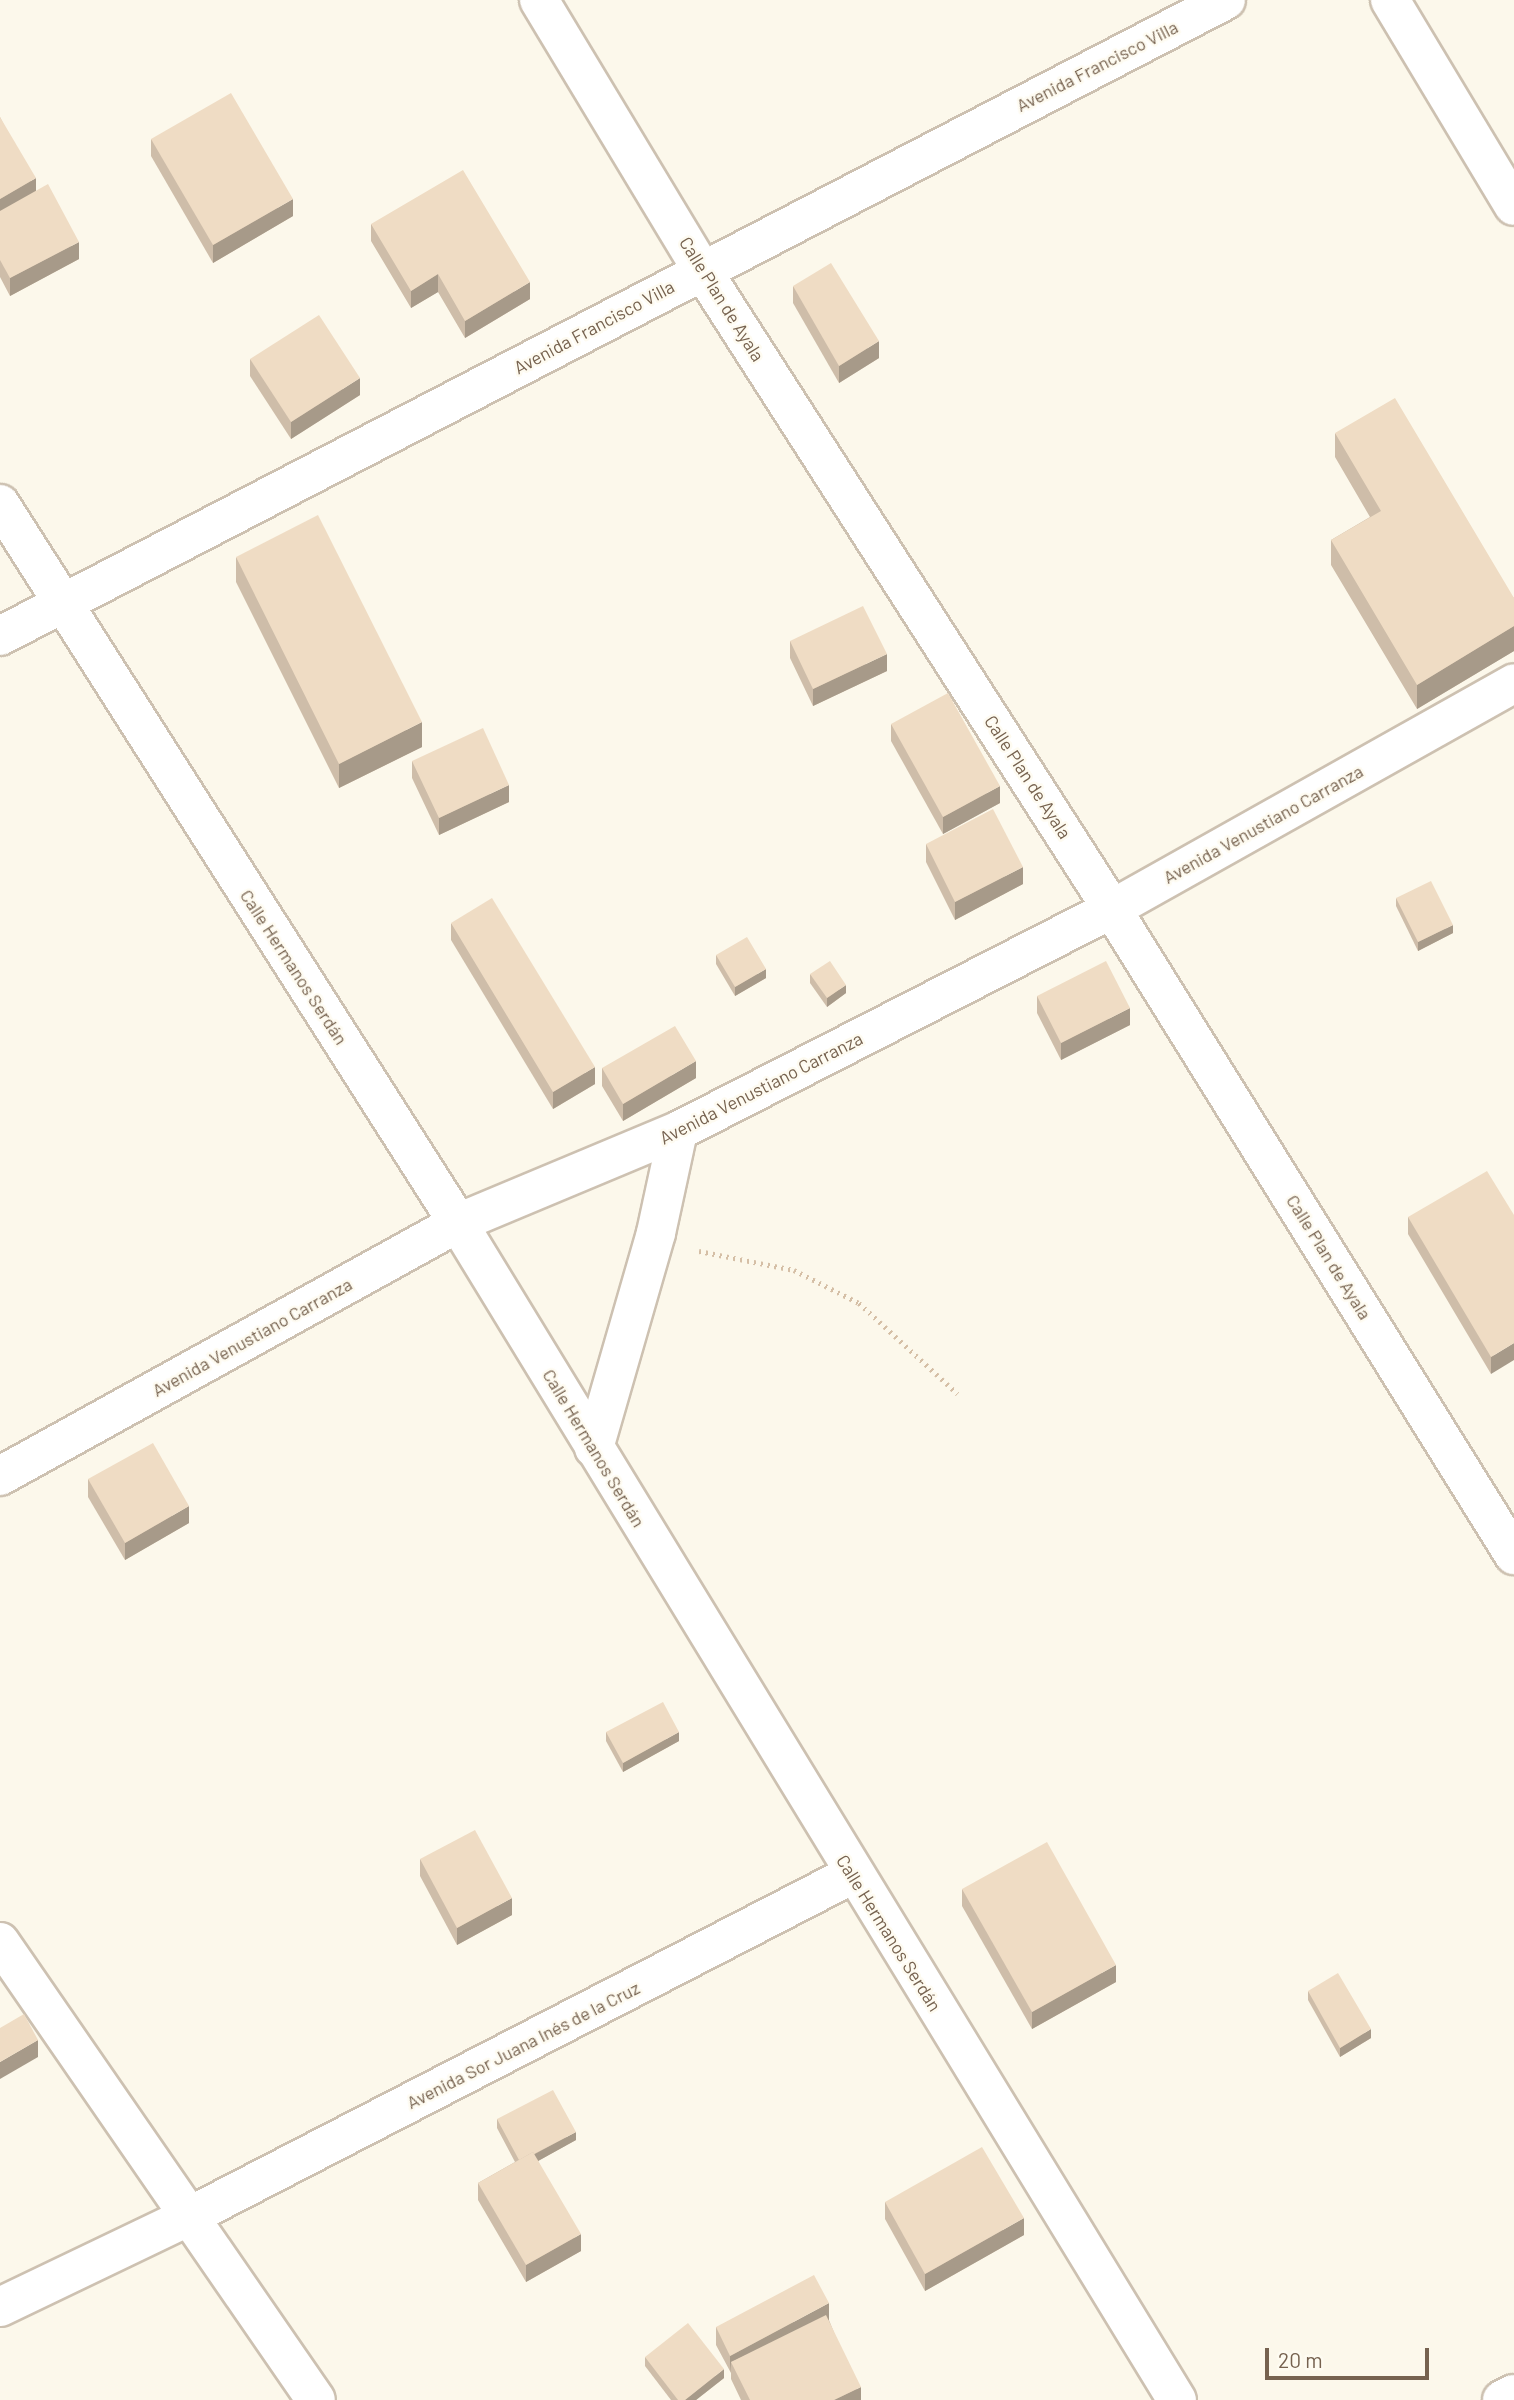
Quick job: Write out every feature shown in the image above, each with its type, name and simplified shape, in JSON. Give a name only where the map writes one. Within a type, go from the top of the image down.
[{"type":"street","name":"Calle Plan de Ayala","points":[[539,0],[702,270],[1112,909],[1511,1545]]},
{"type":"street","name":"Avenida Francisco Villa","points":[[0,636],[1226,0]]},
{"type":"street","points":[[1390,0],[1514,206]]},
{"type":"street","name":"Calle Hermanos Serdán","points":[[0,504],[458,1223],[853,1874],[1177,2400]]},
{"type":"street","name":"Avenida Venustiano Carranza","points":[[0,1476],[458,1223],[678,1131],[1112,909],[1514,683]]},
{"type":"street","points":[[594,1448],[656,1233],[678,1131]]},
{"type":"street","name":"Avenida Sor Juana Inés de la Cruz","points":[[0,2307],[192,2215],[853,1874]]},
{"type":"street","points":[[0,1942],[192,2215],[316,2400]]},
{"type":"street","points":[[1502,2400],[1514,2394]]},
{"type":"path","points":[[656,1233],[708,1255],[794,1270],[859,1303],[958,1394]]},
{"type":"building","points":[[231,93],[293,199],[213,245],[151,139]]},
{"type":"building","points":[[0,117],[36,178],[0,199]]},
{"type":"building","points":[[463,170],[530,282],[465,321],[438,274],[411,291],[371,224]]},
{"type":"building","points":[[48,184],[79,242],[10,278],[0,260],[0,211]]},
{"type":"building","points":[[831,263],[879,341],[839,366],[793,286]]},
{"type":"building","points":[[319,315],[360,378],[291,422],[250,359]]},
{"type":"building","points":[[1395,398],[1514,598],[1514,626],[1417,685],[1331,540],[1381,511],[1335,433]]},
{"type":"building","points":[[318,515],[422,722],[339,764],[236,557]]},
{"type":"building","points":[[863,606],[887,654],[813,689],[790,641]]},
{"type":"building","points":[[948,693],[1000,786],[943,817],[891,724]]},
{"type":"building","points":[[483,728],[509,785],[439,818],[412,761]]},
{"type":"building","points":[[993,809],[1023,867],[955,902],[926,844]]},
{"type":"building","points":[[1431,881],[1453,925],[1418,942],[1396,898]]},
{"type":"building","points":[[492,898],[595,1067],[553,1092],[451,923]]},
{"type":"building","points":[[747,937],[766,969],[735,987],[716,955]]},
{"type":"building","points":[[830,961],[846,985],[827,998],[810,974]]},
{"type":"building","points":[[1106,961],[1130,1008],[1061,1043],[1037,996]]},
{"type":"building","points":[[675,1026],[696,1061],[623,1104],[602,1068]]},
{"type":"building","points":[[1487,1171],[1514,1215],[1514,1343],[1491,1357],[1408,1217]]},
{"type":"building","points":[[153,1443],[189,1506],[125,1543],[88,1479]]},
{"type":"building","points":[[663,1702],[679,1732],[623,1763],[606,1732]]},
{"type":"building","points":[[475,1830],[512,1898],[457,1928],[420,1859]]},
{"type":"building","points":[[1047,1842],[1116,1965],[1032,2012],[962,1889]]},
{"type":"building","points":[[1338,1973],[1371,2029],[1340,2048],[1308,1991]]},
{"type":"building","points":[[24,2014],[38,2040],[0,2062],[0,2028]]},
{"type":"building","points":[[553,2090],[576,2132],[519,2160],[497,2119]]},
{"type":"building","points":[[982,2147],[1024,2218],[925,2274],[885,2202]]},
{"type":"building","points":[[533,2152],[581,2234],[526,2265],[478,2183]]},
{"type":"building","points":[[814,2275],[829,2303],[730,2356],[716,2327]]},
{"type":"building","points":[[826,2315],[861,2387],[834,2400],[750,2400],[731,2362]]},
{"type":"building","points":[[688,2323],[724,2369],[685,2400],[678,2400],[645,2357]]}]
